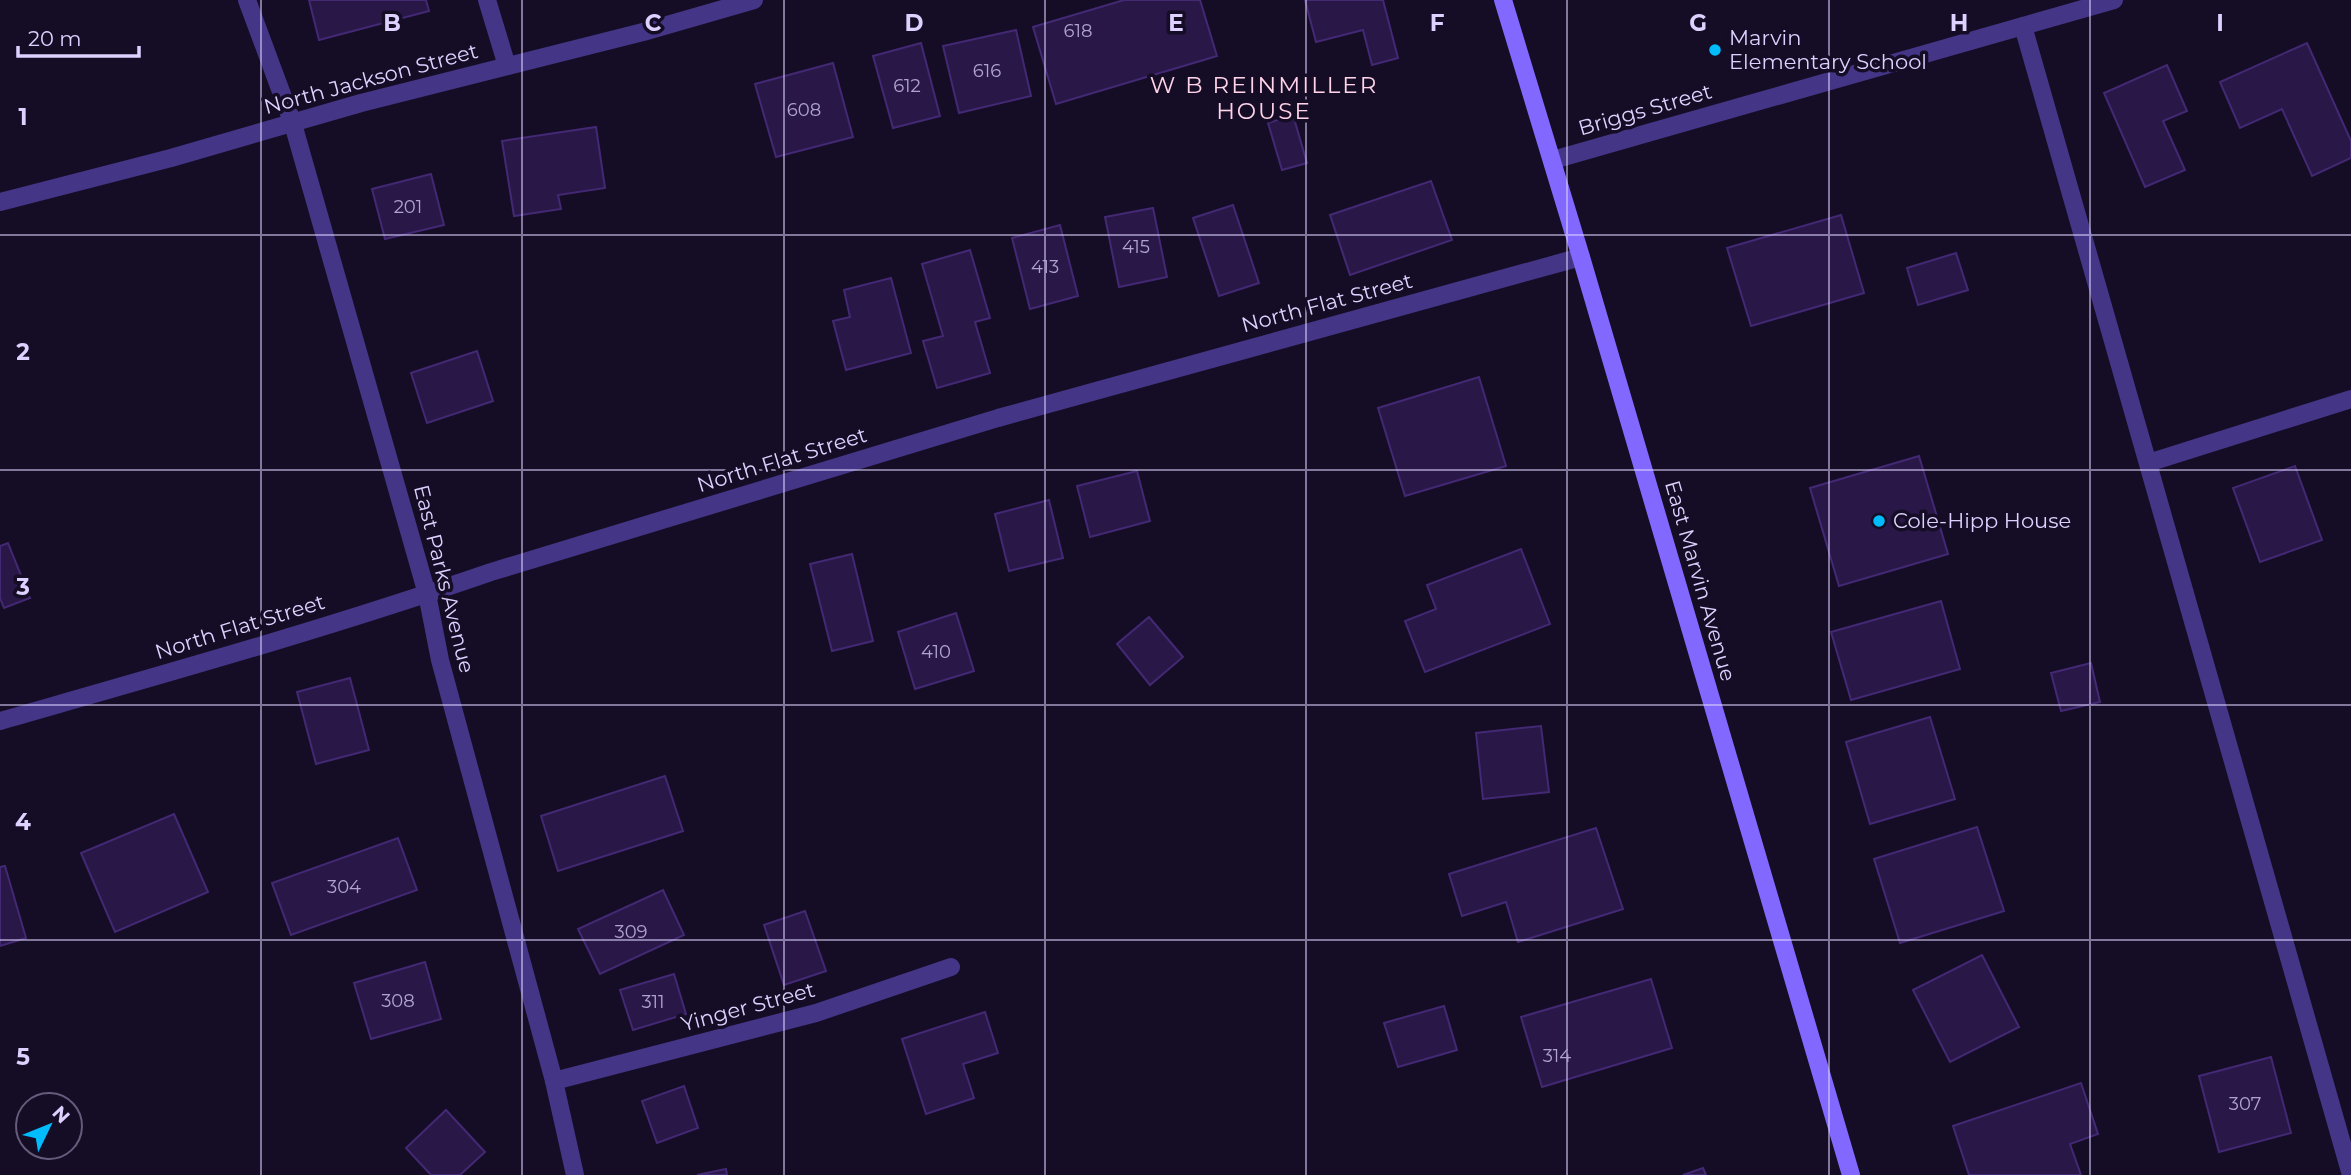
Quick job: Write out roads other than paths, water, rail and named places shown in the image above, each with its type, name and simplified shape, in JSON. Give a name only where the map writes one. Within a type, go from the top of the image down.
[{"type":"main road","name":"East Marvin Avenue","points":[[1503,0],[1553,160],[1851,1175]]},
{"type":"street","name":"East Parks Avenue","points":[[247,0],[293,124],[427,594],[440,660],[554,1082],[575,1175]]},
{"type":"street","points":[[487,0],[507,66]]},
{"type":"street","name":"North Jackson Street","points":[[0,202],[293,124],[360,103],[643,32],[754,0]]},
{"type":"street","name":"Briggs Street","points":[[1553,160],[2114,0]]},
{"type":"street","points":[[2023,26],[2351,1175]]},
{"type":"street","name":"North Flat Street","points":[[0,721],[218,659],[491,572],[998,418],[1581,257]]},
{"type":"street","points":[[2148,463],[2351,399]]},
{"type":"street","name":"Yinger Street","points":[[554,1082],[816,1013],[951,967]]},
{"type":"place","name":"Marvin Elementary School","points":[[1715,50]]},
{"type":"place","name":"Cole-Hipp House","points":[[1879,521]]},
{"type":"district","name":"W B REINMILLER HOUSE","points":[[1264,98]]}]
